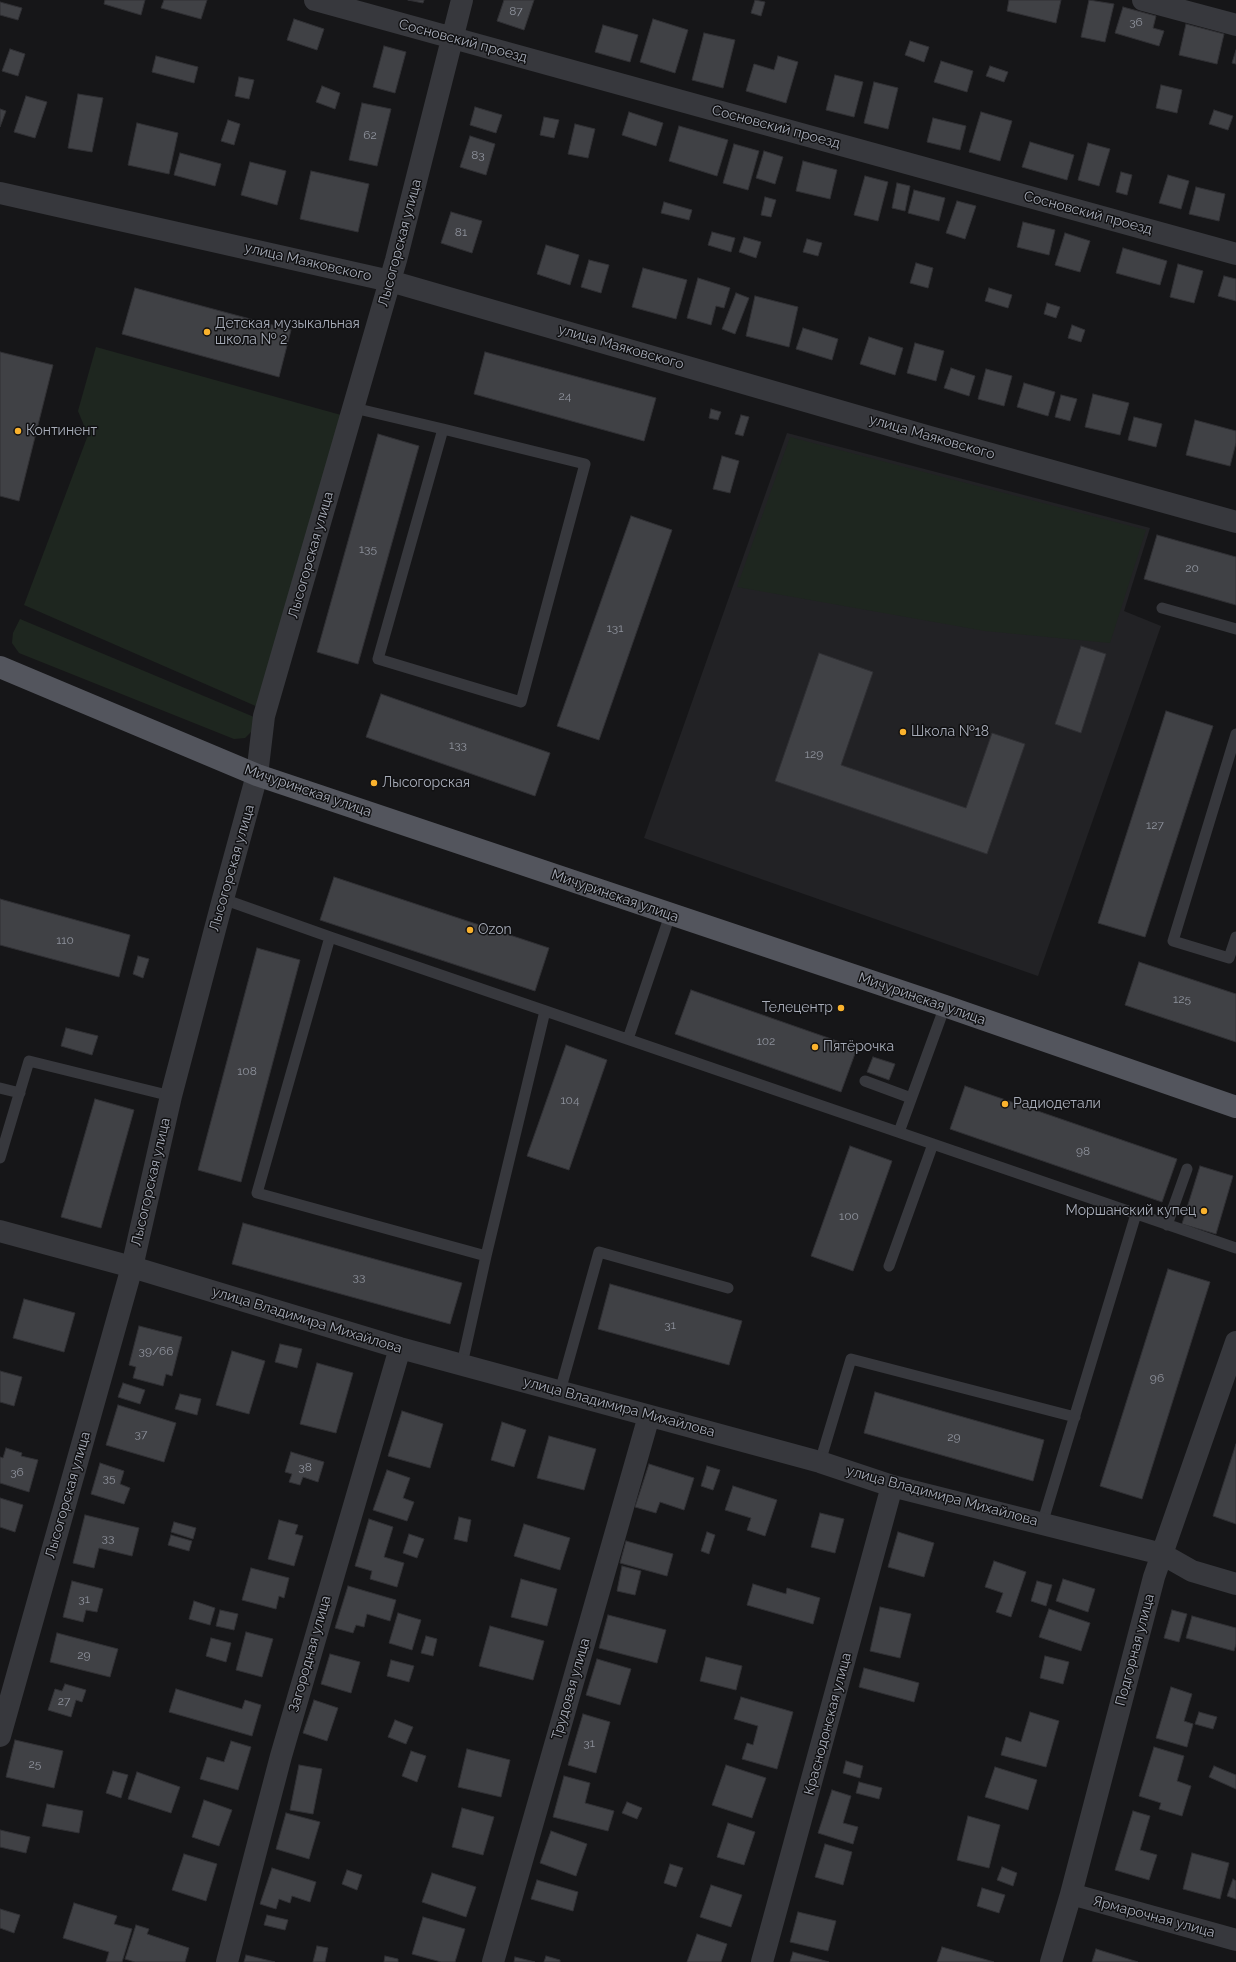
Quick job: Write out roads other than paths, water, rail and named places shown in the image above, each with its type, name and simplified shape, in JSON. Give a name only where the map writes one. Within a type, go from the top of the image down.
[{"type":"main road","name":"Мичуринская улица","points":[[0,667],[258,775],[670,915],[945,1006],[1236,1107]]},
{"type":"street","name":"Сосновский проезд","points":[[315,0],[1236,254]]},
{"type":"street","name":"Лысогорская улица","points":[[0,1736],[132,1267],[171,1096],[223,898],[258,775],[264,716],[390,281],[462,0]]},
{"type":"street","points":[[1143,0],[1236,25]]},
{"type":"street","name":"улица Маяковского","points":[[0,193],[390,281],[938,439],[1236,522]]},
{"type":"street","name":"улица Владимира Михайлова","points":[[0,1231],[132,1267],[400,1348],[820,1462],[892,1486],[1162,1554],[1192,1571],[1236,1584]]},
{"type":"street","name":"Подгорная улица","points":[[1051,1962],[1071,1894],[1154,1577],[1236,1342]]},
{"type":"street","name":"Загородная улица","points":[[227,1962],[281,1756],[400,1348]]},
{"type":"street","name":"Трудовая улица","points":[[492,1962],[649,1416]]},
{"type":"street","name":"Краснодонская улица","points":[[762,1962],[892,1486]]},
{"type":"street","name":"Ярмарочная улица","points":[[1071,1894],[1236,1940]]},
{"type":"lane","points":[[354,408],[442,429],[585,464],[521,702],[378,659],[442,429]]},
{"type":"lane","points":[[1162,608],[1236,629]]},
{"type":"lane","points":[[1236,734],[1173,941],[1229,958],[1236,936]]},
{"type":"lane","points":[[223,898],[330,937],[1236,1248]]},
{"type":"lane","points":[[628,1039],[670,915]]},
{"type":"lane","points":[[330,937],[257,1193],[486,1256]]},
{"type":"lane","points":[[899,1132],[945,1006]]},
{"type":"lane","points":[[462,1364],[486,1256],[545,1011]]},
{"type":"lane","points":[[0,1158],[29,1061],[171,1096]]},
{"type":"lane","points":[[865,1081],[911,1098]]},
{"type":"lane","points":[[0,1088],[20,1093]]},
{"type":"lane","points":[[889,1266],[933,1144]]},
{"type":"lane","points":[[1167,1225],[1187,1169]]},
{"type":"lane","points":[[1042,1524],[1136,1214]]},
{"type":"lane","points":[[560,1391],[599,1252],[728,1288]]},
{"type":"lane","points":[[820,1462],[851,1359],[1075,1417]]},
{"type":"place","name":"Детская музыкальная школа № 2","points":[[207,332]]},
{"type":"place","name":"Континент","points":[[18,431]]},
{"type":"place","name":"Школа №18","points":[[903,732]]},
{"type":"place","name":"Лысогорская","points":[[374,783]]},
{"type":"place","name":"Ozon","points":[[470,930]]},
{"type":"place","name":"Телецентр","points":[[841,1008]]},
{"type":"place","name":"Пятёрочка","points":[[815,1047]]},
{"type":"place","name":"Радиодетали","points":[[1005,1104]]},
{"type":"place","name":"Моршанский купец","points":[[1204,1211]]}]
